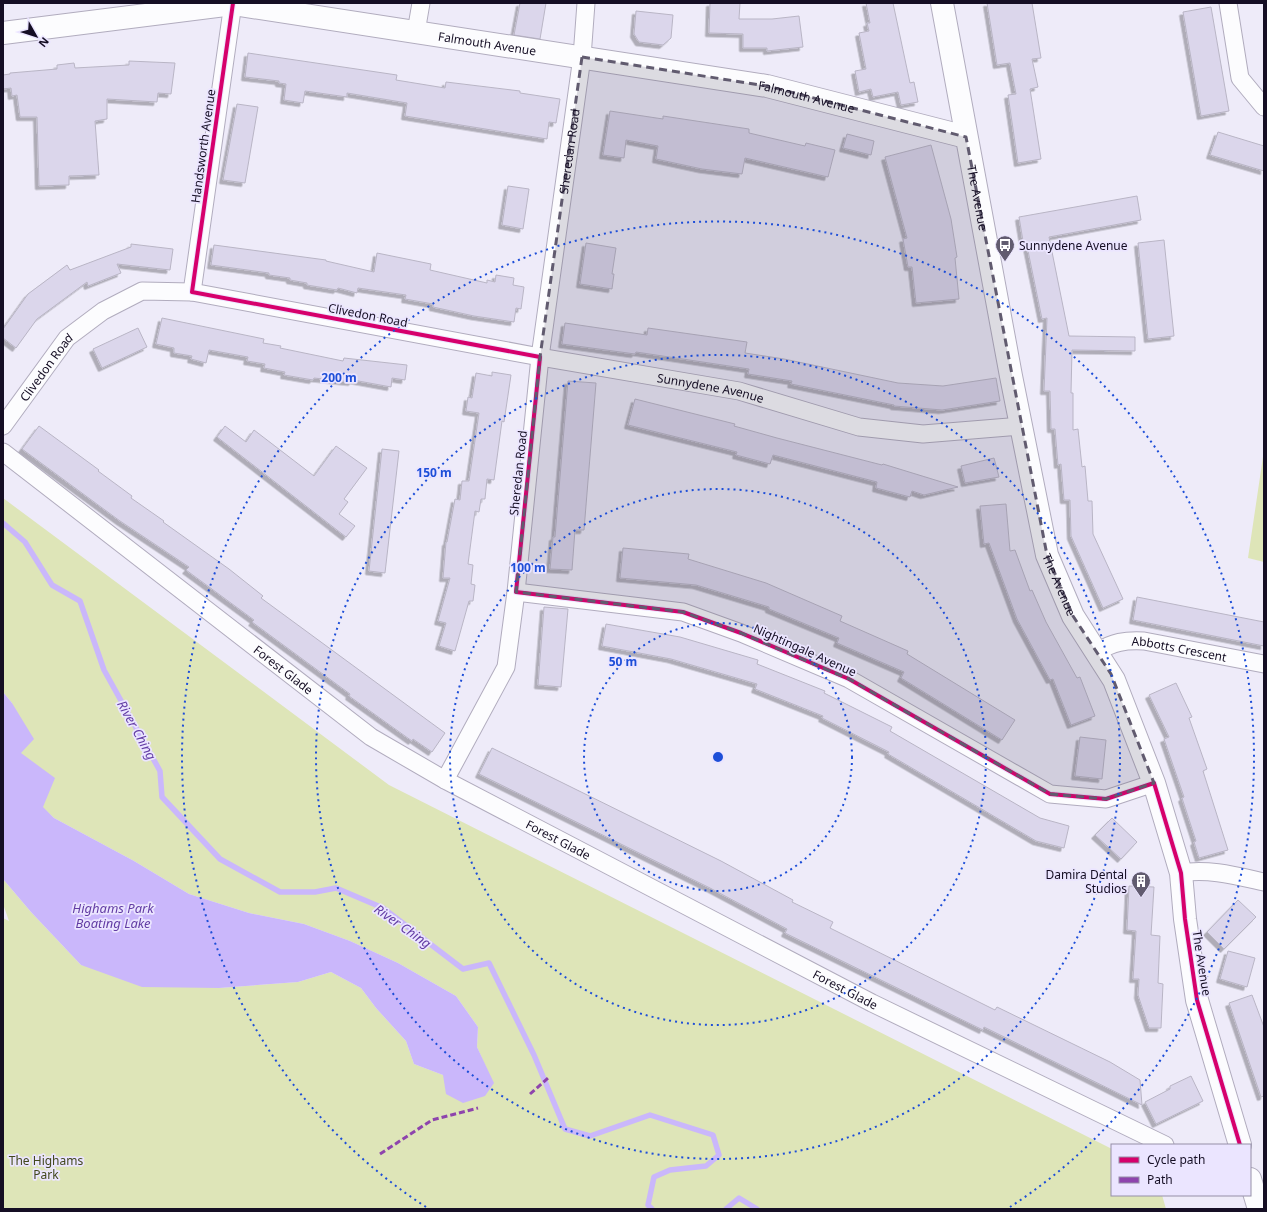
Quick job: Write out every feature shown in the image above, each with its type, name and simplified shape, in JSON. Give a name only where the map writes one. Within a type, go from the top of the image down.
[{"type":"street","points":[[416,32],[421,3]]},
{"type":"street","name":"Sheredan Road","points":[[445,780],[506,667],[516,592],[540,357],[582,57],[586,3]]},
{"type":"street","name":"The Avenue","points":[[942,3],[1021,426],[1048,555],[1068,607],[1114,680],[1154,782],[1181,873],[1185,919],[1197,1000],[1240,1144]]},
{"type":"street","points":[[1228,3],[1240,78],[1264,107]]},
{"type":"street","name":"Falmouth Avenue","points":[[3,33],[233,4],[767,86],[966,137]]},
{"type":"street","name":"Handsworth Avenue","points":[[192,292],[233,4]]},
{"type":"street","name":"Clivedon Road","points":[[3,426],[67,338],[103,311],[142,291],[192,292],[540,357]]},
{"type":"street","name":"Sunnydene Avenue","points":[[540,357],[739,391],[859,427],[923,434],[1021,426]]},
{"type":"street","name":"Forest Glade","points":[[3,452],[372,737],[445,780],[872,1002],[1163,1144]]},
{"type":"street","name":"Nightingale Avenue","points":[[516,592],[683,612],[742,633],[849,679],[1050,794],[1106,799],[1154,782]]},
{"type":"street","name":"Abbotts Crescent","points":[[1097,652],[1114,643],[1127,640],[1144,641],[1264,664]]},
{"type":"street","points":[[1181,873],[1193,871],[1218,873],[1264,882]]},
{"type":"street","points":[[1251,1183],[1259,1209]]},
{"type":"highlighted area","points":[[582,57],[767,86],[966,137],[1047,555],[1073,616],[1111,674],[1154,783],[1106,799],[1050,794],[849,679],[741,633],[683,612],[516,592],[540,357]]},
{"type":"green space","points":[[1264,450],[1264,562],[1248,558]]},
{"type":"green space","name":"The Highams Park","points":[[3,498],[389,785],[1111,1148],[1111,1196],[1162,1196],[1166,1209],[3,1209],[3,918],[9,921],[3,904],[3,879],[31,912],[81,965],[219,988],[298,982],[331,972],[361,988],[376,1008],[406,1041],[414,1064],[443,1075],[493,1083],[477,1047],[478,1027],[456,996],[398,963],[350,941],[304,924],[249,913],[189,894],[134,861],[54,818],[42,807],[20,753],[12,703],[3,692]]},
{"type":"water","name":"Highams Park Boating Lake","points":[[3,692],[12,703],[34,739],[21,753],[55,778],[43,807],[54,818],[134,861],[189,894],[249,913],[304,924],[350,941],[398,963],[456,996],[478,1027],[477,1047],[494,1083],[485,1096],[463,1103],[446,1094],[443,1075],[414,1064],[406,1041],[376,1008],[361,988],[331,972],[298,982],[219,988],[142,987],[81,965],[31,912],[3,879]]},
{"type":"building","points":[[520,3],[546,3],[540,39],[514,35]]},
{"type":"building","points":[[710,3],[740,3],[739,19],[772,19],[799,16],[803,47],[767,51],[767,48],[743,48],[743,34],[709,33]]},
{"type":"building","points":[[866,3],[893,3],[910,83],[914,82],[918,102],[901,105],[898,92],[873,97],[871,89],[859,92],[855,71],[866,69],[859,33],[869,31],[867,23],[870,23]]},
{"type":"building","points":[[987,3],[1032,3],[1041,58],[1032,59],[1038,87],[1030,89],[1041,159],[1018,163],[1008,95],[1016,94],[1010,63],[997,65]]},
{"type":"building","points":[[1211,7],[1229,111],[1201,116],[1183,12]]},
{"type":"building","points":[[636,11],[673,15],[671,38],[663,45],[639,42],[634,34]]},
{"type":"building","points":[[248,53],[397,75],[396,80],[445,88],[446,82],[520,91],[520,93],[560,99],[556,123],[549,122],[547,139],[405,116],[407,103],[347,93],[347,97],[305,91],[303,103],[284,100],[286,84],[279,83],[279,81],[245,77]]},
{"type":"building","points":[[129,61],[175,63],[171,94],[158,93],[157,102],[107,99],[107,119],[95,121],[99,175],[69,176],[69,185],[39,186],[37,117],[20,117],[17,95],[12,96],[11,88],[3,89],[3,75],[10,73],[57,69],[57,65],[74,63],[75,68],[129,65]]},
{"type":"building","points":[[237,104],[258,107],[245,183],[223,180]]},
{"type":"building","points":[[610,111],[663,119],[663,116],[749,129],[749,133],[805,146],[806,143],[835,150],[828,177],[745,158],[742,174],[702,169],[656,159],[658,146],[626,140],[624,158],[603,155]]},
{"type":"building","points":[[1218,132],[1264,146],[1264,171],[1210,155]]},
{"type":"building","points":[[847,134],[874,141],[871,155],[843,148]]},
{"type":"building","points":[[931,145],[951,219],[957,257],[955,258],[959,299],[916,303],[912,267],[908,267],[903,239],[907,238],[885,157]]},
{"type":"building","points":[[508,186],[529,189],[523,229],[502,225]]},
{"type":"building","points":[[1137,196],[1141,220],[1049,237],[1069,336],[1135,337],[1135,351],[1072,350],[1071,393],[1073,393],[1073,430],[1078,429],[1082,467],[1085,466],[1088,501],[1092,501],[1093,534],[1123,599],[1103,608],[1071,536],[1070,500],[1064,500],[1061,464],[1058,465],[1055,429],[1051,429],[1050,391],[1044,391],[1047,318],[1042,319],[1026,241],[1023,241],[1019,217]]},
{"type":"building","points":[[1164,240],[1174,336],[1148,339],[1138,243]]},
{"type":"building","points":[[586,243],[616,248],[612,274],[614,274],[612,289],[580,284]]},
{"type":"building","points":[[131,244],[173,249],[170,270],[117,264],[121,273],[88,286],[87,282],[37,319],[16,348],[3,338],[3,329],[28,294],[67,265],[70,270],[131,247]]},
{"type":"building","points":[[214,245],[326,260],[374,272],[377,253],[431,264],[430,270],[487,283],[487,280],[495,282],[496,275],[514,278],[513,285],[524,287],[521,309],[516,308],[514,322],[474,316],[433,307],[433,304],[405,299],[406,295],[358,288],[357,293],[338,288],[337,290],[307,285],[307,283],[290,280],[290,278],[269,275],[269,273],[211,265]]},
{"type":"building","points":[[162,318],[264,339],[263,343],[281,346],[280,348],[343,361],[344,358],[407,365],[405,380],[392,378],[391,387],[353,380],[352,382],[314,378],[313,380],[284,375],[285,372],[264,368],[265,364],[247,361],[248,357],[209,350],[206,363],[191,359],[192,356],[174,353],[174,348],[156,344]]},
{"type":"building","points":[[565,323],[647,335],[648,328],[747,342],[745,353],[784,359],[898,383],[943,386],[996,378],[1000,401],[942,410],[894,406],[791,384],[792,381],[748,374],[749,369],[636,352],[635,354],[562,344]]},
{"type":"building","points":[[138,328],[147,347],[102,368],[93,349]]},
{"type":"building","points":[[492,372],[511,375],[504,422],[502,421],[494,480],[487,479],[485,499],[481,499],[479,512],[475,511],[468,564],[473,565],[471,584],[475,585],[473,601],[469,601],[455,651],[439,646],[446,623],[438,621],[450,578],[443,578],[446,542],[455,499],[460,500],[462,481],[469,481],[479,413],[466,411],[468,397],[472,398],[476,373],[492,376]]},
{"type":"building","points":[[568,381],[596,383],[584,530],[575,530],[572,570],[550,569],[553,537],[555,537]]},
{"type":"building","points":[[635,399],[735,424],[734,426],[777,438],[882,465],[883,464],[958,487],[924,495],[912,491],[910,497],[876,488],[877,482],[773,455],[770,464],[736,455],[737,452],[628,425]]},
{"type":"building","points":[[39,426],[99,470],[98,471],[132,496],[131,498],[229,569],[263,596],[261,598],[445,733],[432,752],[413,739],[412,741],[349,696],[350,694],[252,622],[254,620],[186,570],[189,567],[120,521],[22,449]]},
{"type":"building","points":[[225,426],[246,442],[254,430],[314,476],[336,446],[367,468],[344,499],[348,502],[339,514],[355,526],[346,537],[217,437]]},
{"type":"building","points":[[382,449],[399,451],[385,573],[369,571]]},
{"type":"building","points":[[994,458],[999,477],[965,483],[961,466]]},
{"type":"building","points":[[1006,504],[1010,551],[1015,550],[1030,591],[1032,590],[1046,622],[1077,678],[1080,677],[1095,716],[1071,725],[1053,679],[1050,680],[1017,619],[989,543],[984,544],[980,506]]},
{"type":"building","points":[[623,548],[689,554],[688,559],[766,583],[842,616],[840,621],[908,651],[907,654],[1015,720],[1002,740],[901,678],[904,672],[837,643],[839,638],[769,609],[769,607],[696,585],[620,578]]},
{"type":"building","points":[[1137,597],[1264,622],[1264,646],[1133,620]]},
{"type":"building","points":[[544,607],[568,609],[561,687],[538,685]]},
{"type":"building","points":[[606,624],[680,637],[758,660],[757,664],[825,691],[824,693],[892,727],[890,731],[1040,818],[1069,826],[1064,848],[1036,841],[888,754],[889,752],[822,718],[823,716],[755,689],[757,684],[671,659],[602,646]]},
{"type":"building","points":[[1176,683],[1192,717],[1189,718],[1207,769],[1203,771],[1228,850],[1199,858],[1194,842],[1196,841],[1182,798],[1184,797],[1164,739],[1169,737],[1149,695]]},
{"type":"building","points":[[1080,737],[1106,740],[1102,779],[1075,776]]},
{"type":"building","points":[[492,748],[721,861],[793,900],[792,902],[833,922],[830,928],[995,1010],[997,1007],[1110,1062],[1140,1080],[1142,1105],[984,1027],[983,1030],[785,933],[787,929],[710,888],[479,774]]},
{"type":"building","points":[[1112,818],[1137,842],[1121,859],[1095,835]]},
{"type":"building","points":[[1129,886],[1154,887],[1151,935],[1160,936],[1158,983],[1163,984],[1161,1028],[1149,1028],[1138,995],[1139,979],[1133,979],[1136,931],[1127,930]]},
{"type":"building","points":[[1238,900],[1256,917],[1224,949],[1207,932]]},
{"type":"building","points":[[1228,951],[1255,958],[1247,987],[1220,979]]},
{"type":"building","points":[[1252,995],[1264,1027],[1264,1096],[1261,1097],[1229,1003]]},
{"type":"building","points":[[1191,1076],[1203,1101],[1156,1124],[1145,1102],[1170,1089],[1170,1086]]},
{"type":"waterway","name":"River Ching","points":[[3,523],[25,542],[52,585],[80,601],[104,670],[160,771],[162,797],[220,859],[280,892],[315,892],[336,888],[383,908],[463,969],[489,963],[534,1055],[565,1129],[590,1136],[650,1115],[713,1135],[719,1155],[706,1166],[670,1170],[654,1177],[648,1205],[652,1209]]},
{"type":"waterway","name":"River Ching","points":[[726,1209],[739,1198],[757,1209]]},
{"type":"marked path","points":[[530,1094],[548,1078]]},
{"type":"marked path","points":[[380,1154],[432,1120],[478,1108]]},
{"type":"cycle path","points":[[233,3],[192,292],[540,357],[516,592],[683,612],[741,633],[849,679],[1050,794],[1106,799],[1154,783],[1181,873],[1185,919],[1197,1000],[1240,1144]]},
{"type":"place","name":"Sunnydene Avenue","points":[[1005,262]]},
{"type":"place","name":"Damira Dental Studios","points":[[1141,898]]}]
